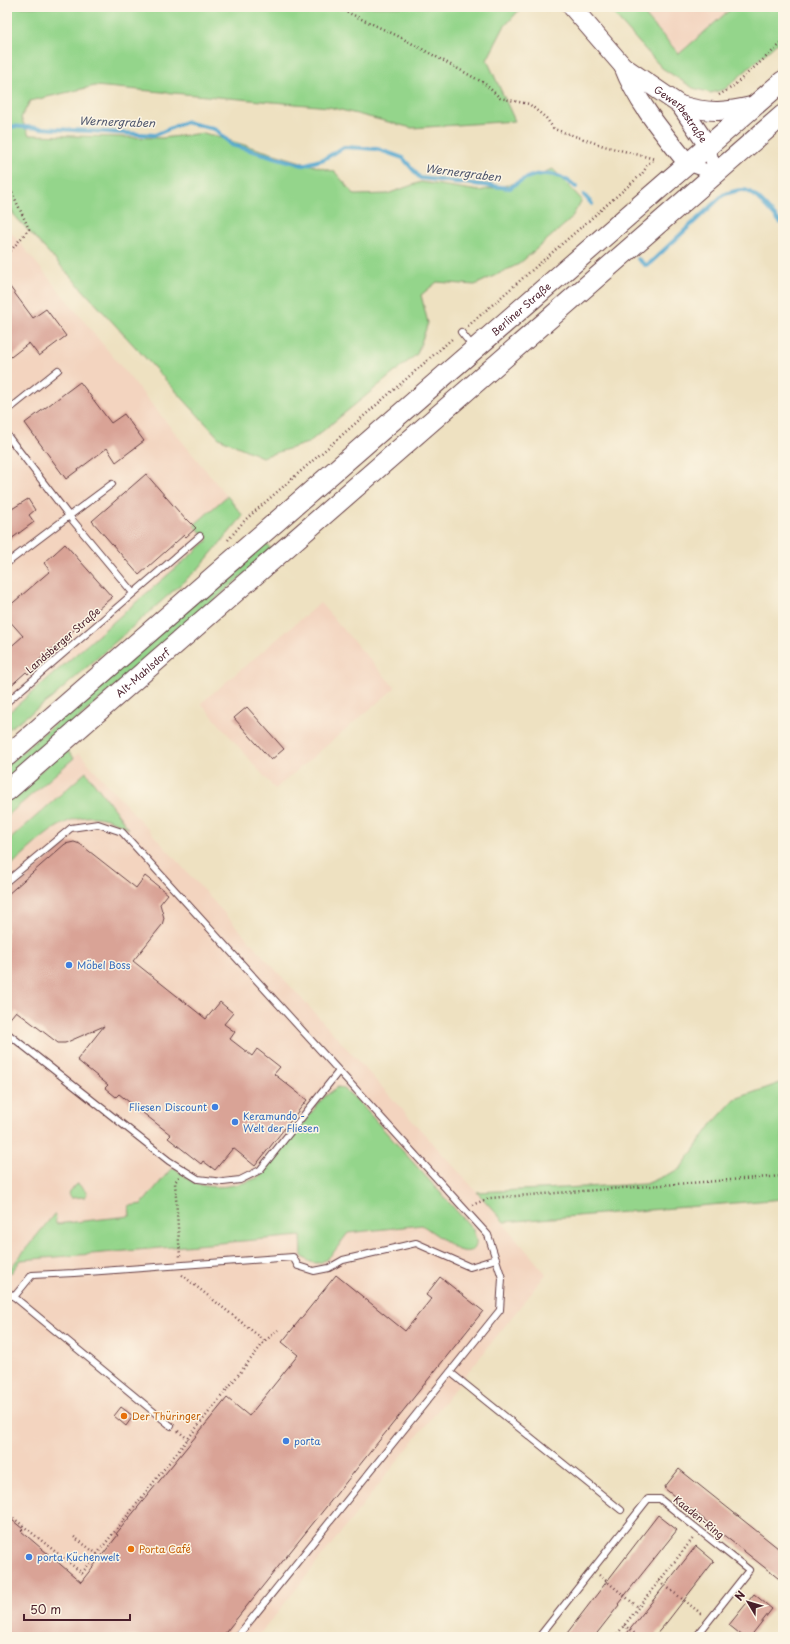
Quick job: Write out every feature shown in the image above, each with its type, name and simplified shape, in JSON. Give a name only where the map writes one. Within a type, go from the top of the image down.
[{"type":"main road","name":"Berliner Straße","points":[[7,756],[783,81]]},
{"type":"main road","points":[[716,174],[783,115]]},
{"type":"main road","name":"Alt-Mahlsdorf","points":[[7,791],[716,174]]},
{"type":"street","name":"Gewerbestraße","points":[[572,7],[623,66],[680,105],[708,146],[716,174]]},
{"type":"street","name":"Gewerbestraße","points":[[623,66],[629,83],[642,104],[688,164]]},
{"type":"street","points":[[680,105],[698,110],[721,112],[756,105]]},
{"type":"street","points":[[688,164],[716,174]]},
{"type":"lane","points":[[461,332],[475,349]]},
{"type":"lane","points":[[7,411],[58,370]]},
{"type":"lane","points":[[7,435],[69,516],[133,593]]},
{"type":"lane","points":[[7,562],[112,484]]},
{"type":"lane","name":"Landsberger Straße","points":[[7,702],[200,536]]},
{"type":"lane","points":[[7,881],[71,828],[98,824],[122,832],[466,1209],[488,1235],[502,1278],[500,1310],[237,1637]]},
{"type":"lane","points":[[8,1036],[169,1161],[198,1179],[222,1182],[240,1180],[260,1170],[339,1071]]},
{"type":"lane","points":[[14,1297],[32,1275],[293,1257],[298,1266],[314,1271],[329,1268],[343,1260],[416,1243],[470,1267],[496,1259]]},
{"type":"lane","points":[[7,1291],[171,1426]]},
{"type":"lane","points":[[450,1372],[621,1510]]},
{"type":"lane","name":"Kaaden-Ring","points":[[539,1637],[648,1499],[660,1499],[749,1570],[696,1637]]},
{"type":"path","points":[[226,542],[244,520],[642,174],[649,164],[655,159],[604,146],[554,130],[546,118],[529,104],[500,98],[477,79],[400,37],[336,7]]},
{"type":"path","points":[[717,96],[731,88],[783,42]]},
{"type":"path","points":[[7,173],[14,195],[29,229],[7,255]]},
{"type":"path","points":[[466,1209],[476,1202],[490,1198],[783,1176]]},
{"type":"path","points":[[7,1513],[82,1573],[265,1341],[278,1330]]},
{"type":"path","points":[[615,1637],[699,1531]]},
{"type":"path","points":[[74,1537],[97,1554]]},
{"type":"path","points":[[592,1570],[638,1607]]},
{"type":"path","points":[[660,1581],[709,1620]]},
{"type":"path","points":[[624,1625],[639,1637]]},
{"type":"shaded area","points":[[639,7],[733,7],[679,54]]},
{"type":"shaded area","points":[[7,227],[239,511],[191,563],[7,721]]},
{"type":"shaded area","points":[[320,603],[395,688],[275,789],[201,703]]},
{"type":"shaded area","points":[[79,753],[477,1192],[546,1274],[258,1637],[7,1637],[7,816]]},
{"type":"green space","points":[[7,7],[522,7],[504,27],[487,60],[515,121],[412,128],[329,107],[95,86],[30,101],[21,118],[29,135],[162,138],[204,133],[335,172],[355,195],[387,194],[421,182],[479,191],[512,184],[553,169],[582,200],[570,220],[519,264],[475,285],[437,282],[421,295],[428,323],[417,354],[308,443],[262,457],[219,438],[14,215],[7,202]]},
{"type":"green space","points":[[607,7],[638,7],[679,54],[733,7],[783,7],[783,38],[725,89],[711,93],[693,88],[662,68]]},
{"type":"green space","points":[[227,496],[243,516],[199,568],[52,698],[7,730],[7,714],[208,540],[194,525]]},
{"type":"green space","points":[[265,542],[272,550],[7,780],[7,765]]},
{"type":"green space","points":[[66,749],[74,758],[7,816],[7,800]]},
{"type":"green space","points":[[86,772],[129,829],[110,820],[93,817],[77,818],[63,824],[35,843],[7,869],[7,842]]},
{"type":"green space","points":[[783,1082],[783,1199],[504,1222],[477,1192],[646,1184],[680,1169],[712,1124],[735,1099]]},
{"type":"green space","points":[[338,1087],[343,1088],[358,1101],[472,1228],[476,1238],[476,1246],[474,1249],[470,1251],[458,1250],[422,1225],[348,1233],[328,1258],[322,1262],[316,1263],[309,1261],[302,1256],[301,1236],[21,1260],[11,1273],[8,1271],[55,1213],[56,1224],[130,1216],[129,1206],[142,1204],[170,1170],[175,1168],[192,1182],[211,1187],[236,1185],[259,1177],[324,1097]]},
{"type":"green space","points":[[78,1184],[86,1191],[87,1194],[85,1197],[71,1198],[68,1194],[75,1185]]},
{"type":"building","points":[[7,283],[33,318],[46,309],[66,336],[39,356],[29,343],[7,360]]},
{"type":"building","points":[[80,382],[111,423],[124,414],[144,441],[116,462],[107,448],[66,479],[25,423]]},
{"type":"building","points":[[146,474],[186,520],[187,519],[196,528],[186,537],[184,535],[139,575],[92,521]]},
{"type":"building","points":[[28,499],[35,510],[29,515],[34,522],[7,542],[7,512]]},
{"type":"building","points":[[65,544],[112,597],[36,663],[38,665],[28,674],[26,672],[7,689],[7,650],[23,636],[7,618],[7,608],[50,571],[44,563]]},
{"type":"building","points":[[247,707],[284,749],[271,760],[234,718]]},
{"type":"building","points":[[74,842],[80,844],[136,888],[145,876],[168,894],[160,904],[164,918],[162,925],[133,961],[206,1019],[220,1002],[233,1013],[224,1024],[235,1032],[230,1039],[252,1056],[257,1049],[280,1067],[274,1074],[307,1100],[255,1166],[233,1148],[215,1170],[203,1161],[201,1164],[168,1138],[171,1135],[119,1094],[116,1097],[105,1088],[108,1085],[77,1060],[104,1026],[65,1043],[58,1043],[16,1011],[7,1022],[7,895],[65,844]]},
{"type":"building","name":"porta","points":[[336,1275],[405,1331],[431,1299],[426,1295],[440,1277],[483,1311],[222,1637],[7,1637],[7,1516],[23,1529],[21,1531],[81,1582],[118,1535],[116,1534],[227,1398],[249,1416],[298,1355],[282,1342]]},
{"type":"building","name":"Der Thüringer","points":[[121,1407],[133,1416],[126,1426],[114,1416]]},
{"type":"building","points":[[679,1469],[783,1552],[783,1582],[664,1488]]},
{"type":"building","points":[[658,1515],[677,1530],[618,1604],[619,1605],[594,1637],[564,1637]]},
{"type":"building","points":[[696,1546],[714,1561],[667,1622],[654,1637],[624,1637]]},
{"type":"building","points":[[754,1594],[772,1609],[750,1637],[744,1637],[729,1625]]},
{"type":"waterway","name":"Wernergraben","points":[[7,126],[155,135],[185,122],[215,129],[232,145],[303,165],[324,159],[344,147],[377,149],[403,158],[420,178],[510,188],[534,175],[551,174],[560,176],[576,187]]},
{"type":"waterway","name":"Wernergraben","points":[[638,259],[645,265],[649,264],[723,195],[736,191],[744,190],[753,194],[781,223],[783,223]]},
{"type":"waterway","name":"Wernergraben","points":[[584,195],[592,204]]},
{"type":"place","name":"Möbel Boss","points":[[69,965]]},
{"type":"place","name":"Fliesen Discount","points":[[215,1107]]},
{"type":"place","name":"Keramundo - Welt der Fliesen","points":[[235,1122]]},
{"type":"place","name":"Der Thüringer","points":[[124,1416]]},
{"type":"place","name":"porta","points":[[286,1441]]},
{"type":"place","name":"Porta Café","points":[[131,1549]]},
{"type":"place","name":"porta Küchenwelt","points":[[29,1557]]}]
